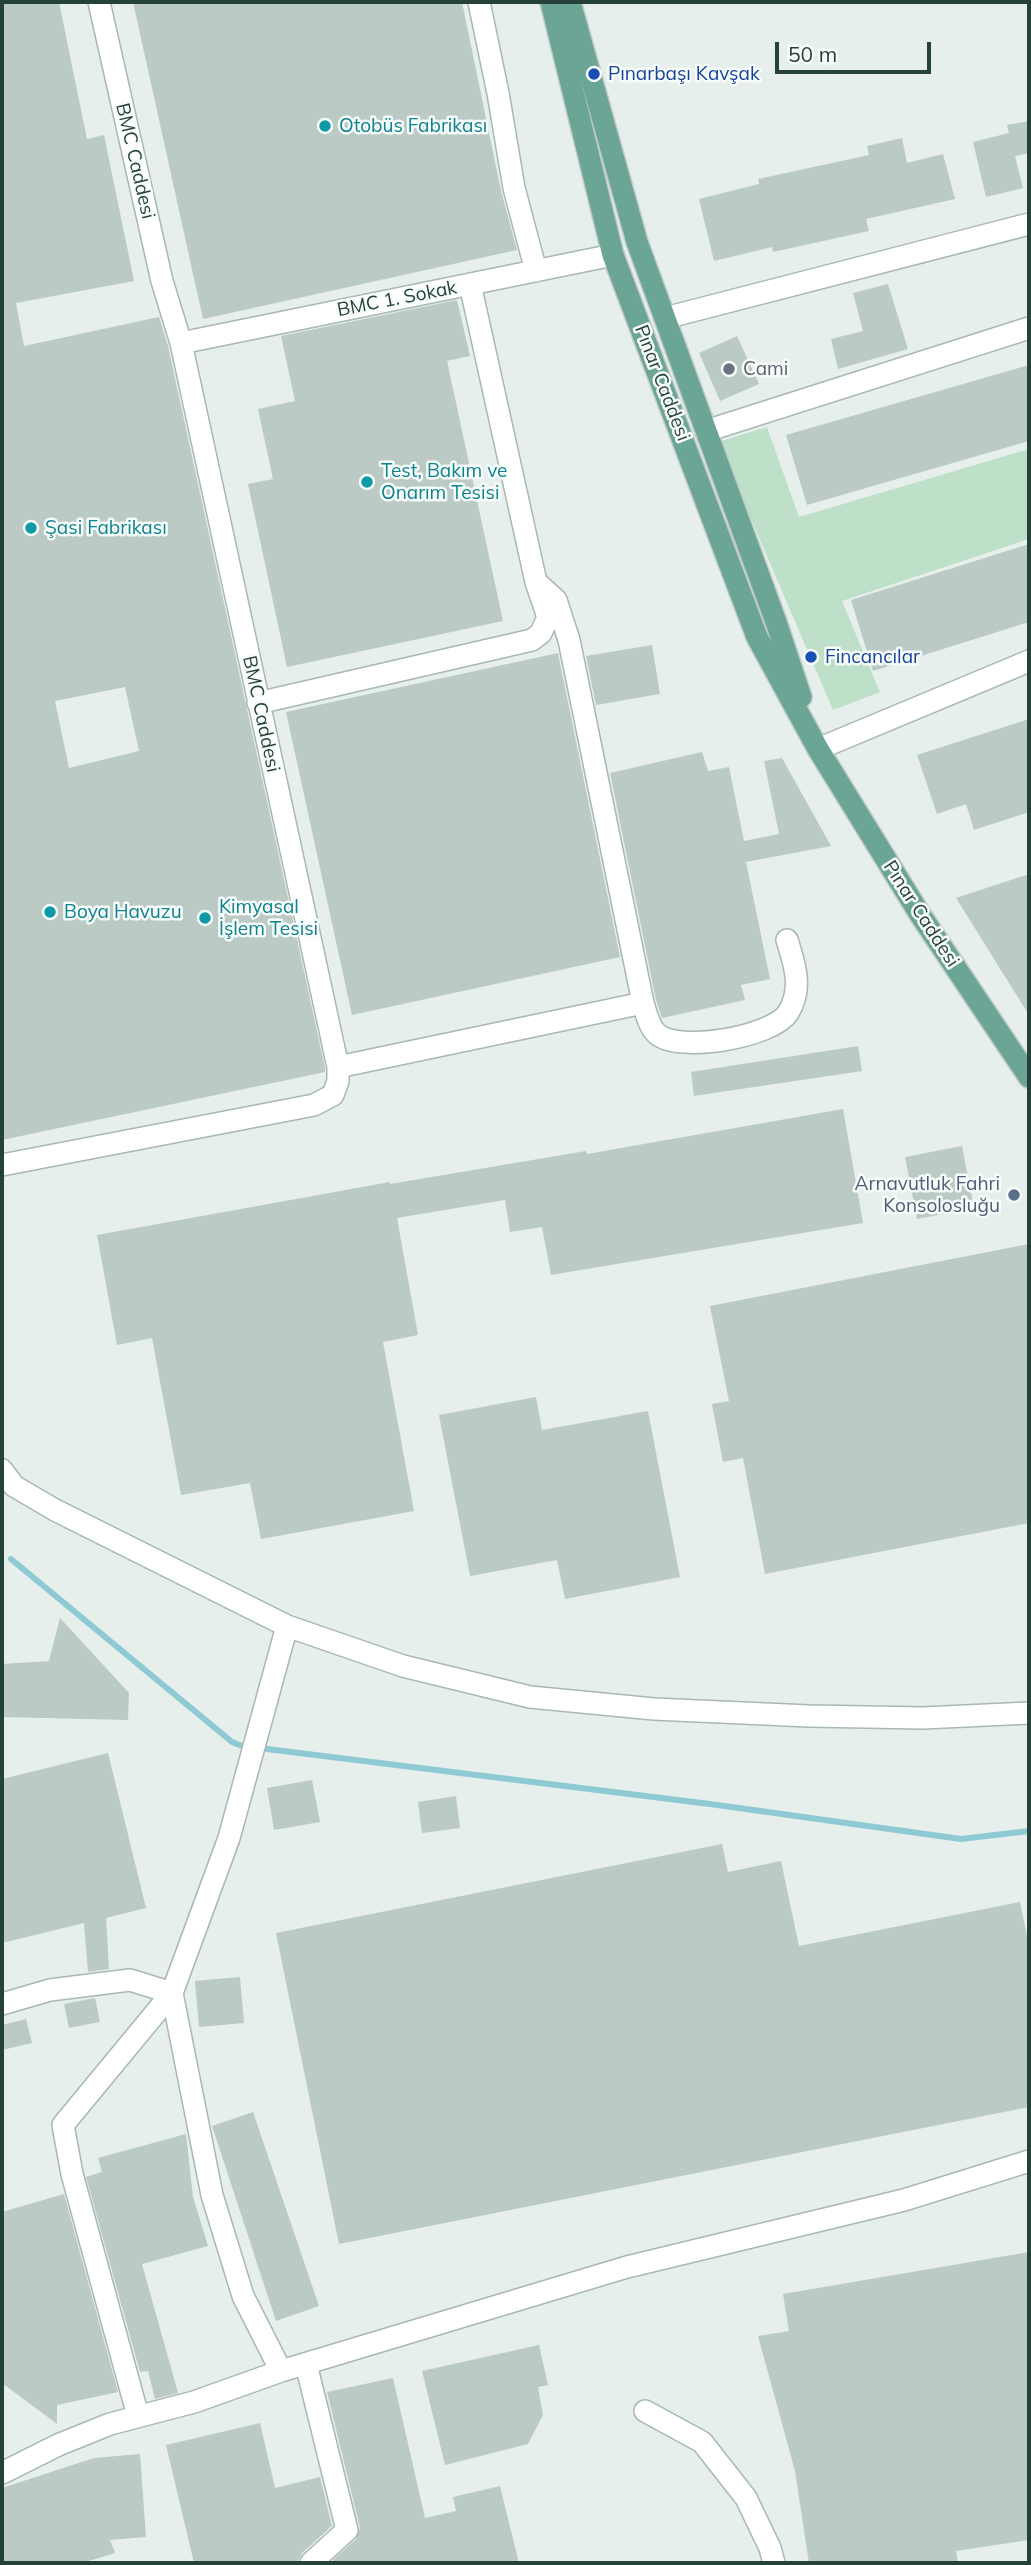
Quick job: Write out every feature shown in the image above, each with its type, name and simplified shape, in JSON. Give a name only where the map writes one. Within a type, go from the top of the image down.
[{"type":"main road","name":"Pınar Caddesi","points":[[551,2],[613,255],[757,638],[818,749],[921,916],[1028,1074]]},
{"type":"main road","name":"Pınar Caddesi","points":[[570,2],[638,242],[776,622],[818,749]]},
{"type":"street","name":"BMC Caddesi","points":[[99,2],[162,281],[181,343],[338,1067]]},
{"type":"street","points":[[479,2],[514,188],[536,271]]},
{"type":"street","points":[[665,318],[1029,224]]},
{"type":"street","name":"BMC 1. Sokak","points":[[181,343],[613,255]]},
{"type":"street","points":[[258,703],[531,640],[541,633],[548,617],[536,582],[470,284]]},
{"type":"street","points":[[706,431],[1029,328]]},
{"type":"street","points":[[536,582],[556,600],[569,640],[643,1003],[655,1033],[677,1043],[704,1043],[758,1032],[775,1024],[787,1015],[797,987],[797,971],[787,940]]},
{"type":"street","points":[[818,749],[1029,661]]},
{"type":"street","points":[[2,1165],[314,1105],[333,1095],[338,1081],[338,1067],[643,1003]]},
{"type":"street","points":[[6,1485],[286,1626],[403,1665],[530,1698],[654,1709],[809,1716],[923,1718],[1029,1713]]},
{"type":"street","points":[[138,2416],[72,2175],[64,2124],[172,1993],[229,1838],[286,1626]]},
{"type":"street","points":[[2,2004],[50,1990],[130,1980],[172,1993]]},
{"type":"street","points":[[172,1993],[212,2195],[243,2296],[281,2371]]},
{"type":"street","points":[[2,2473],[58,2445],[110,2424],[194,2402],[281,2371],[627,2267],[904,2200],[1029,2161]]},
{"type":"street","points":[[306,2364],[347,2530],[311,2563]]},
{"type":"street","points":[[645,2411],[702,2442],[746,2498],[771,2548],[774,2563]]},
{"type":"green space","points":[[767,427],[799,517],[1029,449],[1029,539],[842,601],[880,692],[833,710],[718,442]]},
{"type":"building","points":[[2,2],[59,2],[87,139],[104,135],[134,281],[16,303],[24,346],[159,317],[168,346],[325,1072],[2,1140]],"holes":[[[125,687],[139,751],[69,768],[55,701]]]},
{"type":"building","name":"Otobüs Fabrikası","points":[[133,2],[462,2],[501,191],[517,250],[203,319]]},
{"type":"building","points":[[1029,121],[1029,153],[1015,156],[1023,188],[986,197],[973,142],[1009,133],[1007,125]]},
{"type":"building","points":[[902,138],[907,163],[943,154],[955,199],[866,219],[869,231],[773,252],[772,247],[714,261],[699,199],[759,184],[758,179],[869,155],[867,146]]},
{"type":"building","points":[[888,284],[908,349],[838,369],[831,339],[863,331],[853,293]]},
{"type":"building","name":"Test, Bakım ve Onarım Tesisi","points":[[457,300],[470,356],[447,361],[503,621],[287,667],[248,484],[273,479],[258,409],[295,401],[281,336]]},
{"type":"building","name":"Cami","points":[[737,336],[759,384],[720,401],[699,353]]},
{"type":"building","points":[[1029,365],[1029,441],[807,505],[786,435]]},
{"type":"building","points":[[1029,544],[1029,622],[873,671],[851,600]]},
{"type":"building","points":[[652,645],[660,694],[596,705],[586,656]]},
{"type":"building","points":[[558,653],[620,957],[352,1015],[286,712]]},
{"type":"building","points":[[1029,719],[1029,812],[974,830],[966,804],[937,814],[917,755]]},
{"type":"building","points":[[702,752],[708,771],[729,767],[744,841],[779,834],[764,761],[782,758],[831,846],[746,862],[770,979],[741,985],[745,1000],[662,1018],[656,1000],[610,773]]},
{"type":"building","points":[[1029,874],[1029,1015],[956,898]]},
{"type":"building","points":[[858,1046],[862,1071],[694,1096],[691,1072]]},
{"type":"building","points":[[843,1109],[863,1223],[551,1275],[542,1227],[510,1232],[505,1200],[397,1218],[418,1335],[383,1342],[414,1511],[261,1539],[250,1483],[181,1495],[152,1338],[117,1345],[97,1235],[390,1182],[586,1151],[587,1154]]},
{"type":"building","points":[[962,1146],[974,1208],[917,1219],[905,1157]]},
{"type":"building","points":[[1029,1244],[1029,1523],[765,1574],[743,1458],[723,1462],[712,1404],[729,1401],[710,1306]]},
{"type":"building","points":[[536,1397],[542,1430],[648,1411],[680,1577],[565,1599],[557,1560],[470,1576],[439,1415]]},
{"type":"building","points":[[60,1618],[129,1693],[128,1720],[2,1717],[2,1664],[49,1661]]},
{"type":"building","points":[[108,1753],[146,1908],[106,1918],[109,1969],[88,1972],[84,1923],[2,1943],[2,1779]]},
{"type":"building","points":[[312,1780],[320,1822],[274,1830],[267,1788]]},
{"type":"building","points":[[456,1796],[460,1828],[422,1833],[418,1802]]},
{"type":"building","points":[[722,1844],[728,1872],[781,1861],[799,1946],[1020,1902],[1029,1946],[1029,2107],[339,2244],[276,1933]]},
{"type":"building","points":[[240,1977],[244,2023],[199,2027],[195,1981]]},
{"type":"building","points":[[95,1998],[100,2022],[69,2028],[64,2004]]},
{"type":"building","points":[[26,2019],[32,2043],[2,2050],[2,2025]]},
{"type":"building","points":[[253,2112],[319,2306],[276,2321],[212,2126]]},
{"type":"building","points":[[186,2134],[193,2197],[208,2246],[142,2264],[178,2393],[155,2399],[148,2371],[140,2372],[86,2177],[102,2172],[98,2158]]},
{"type":"building","points":[[64,2194],[118,2392],[57,2405],[57,2424],[2,2383],[2,2212]]},
{"type":"building","points":[[1029,2252],[1029,2540],[956,2551],[958,2563],[809,2563],[795,2471],[758,2336],[789,2331],[783,2294]]},
{"type":"building","points":[[539,2345],[548,2385],[538,2387],[543,2415],[528,2444],[445,2465],[422,2371]]},
{"type":"building","points":[[393,2378],[425,2518],[456,2511],[453,2497],[500,2486],[519,2563],[334,2563],[333,2560],[356,2539],[360,2528],[327,2392]]},
{"type":"building","points":[[260,2423],[275,2488],[320,2477],[332,2526],[302,2553],[297,2563],[194,2563],[166,2445]]},
{"type":"building","points":[[140,2454],[146,2537],[110,2540],[115,2553],[82,2563],[2,2563],[2,2488],[94,2458]]},
{"type":"waterway","points":[[11,1559],[232,1742],[242,1746]]},
{"type":"waterway","points":[[267,1749],[710,1804],[961,1839],[1029,1831]]},
{"type":"place","name":"Pınarbaşı Kavşak","points":[[594,74]]},
{"type":"place","name":"Otobüs Fabrikası","points":[[325,126]]},
{"type":"place","name":"Cami","points":[[729,369]]},
{"type":"place","name":"Test, Bakım ve Onarım Tesisi","points":[[367,482]]},
{"type":"place","name":"Şasi Fabrikası","points":[[31,528]]},
{"type":"place","name":"Fincancılar","points":[[811,657]]},
{"type":"place","name":"Boya Havuzu","points":[[50,912]]},
{"type":"place","name":"Kimyasal İşlem Tesisi","points":[[205,918]]},
{"type":"place","name":"Arnavutluk Fahri Konsolosluğu","points":[[1014,1195]]}]
